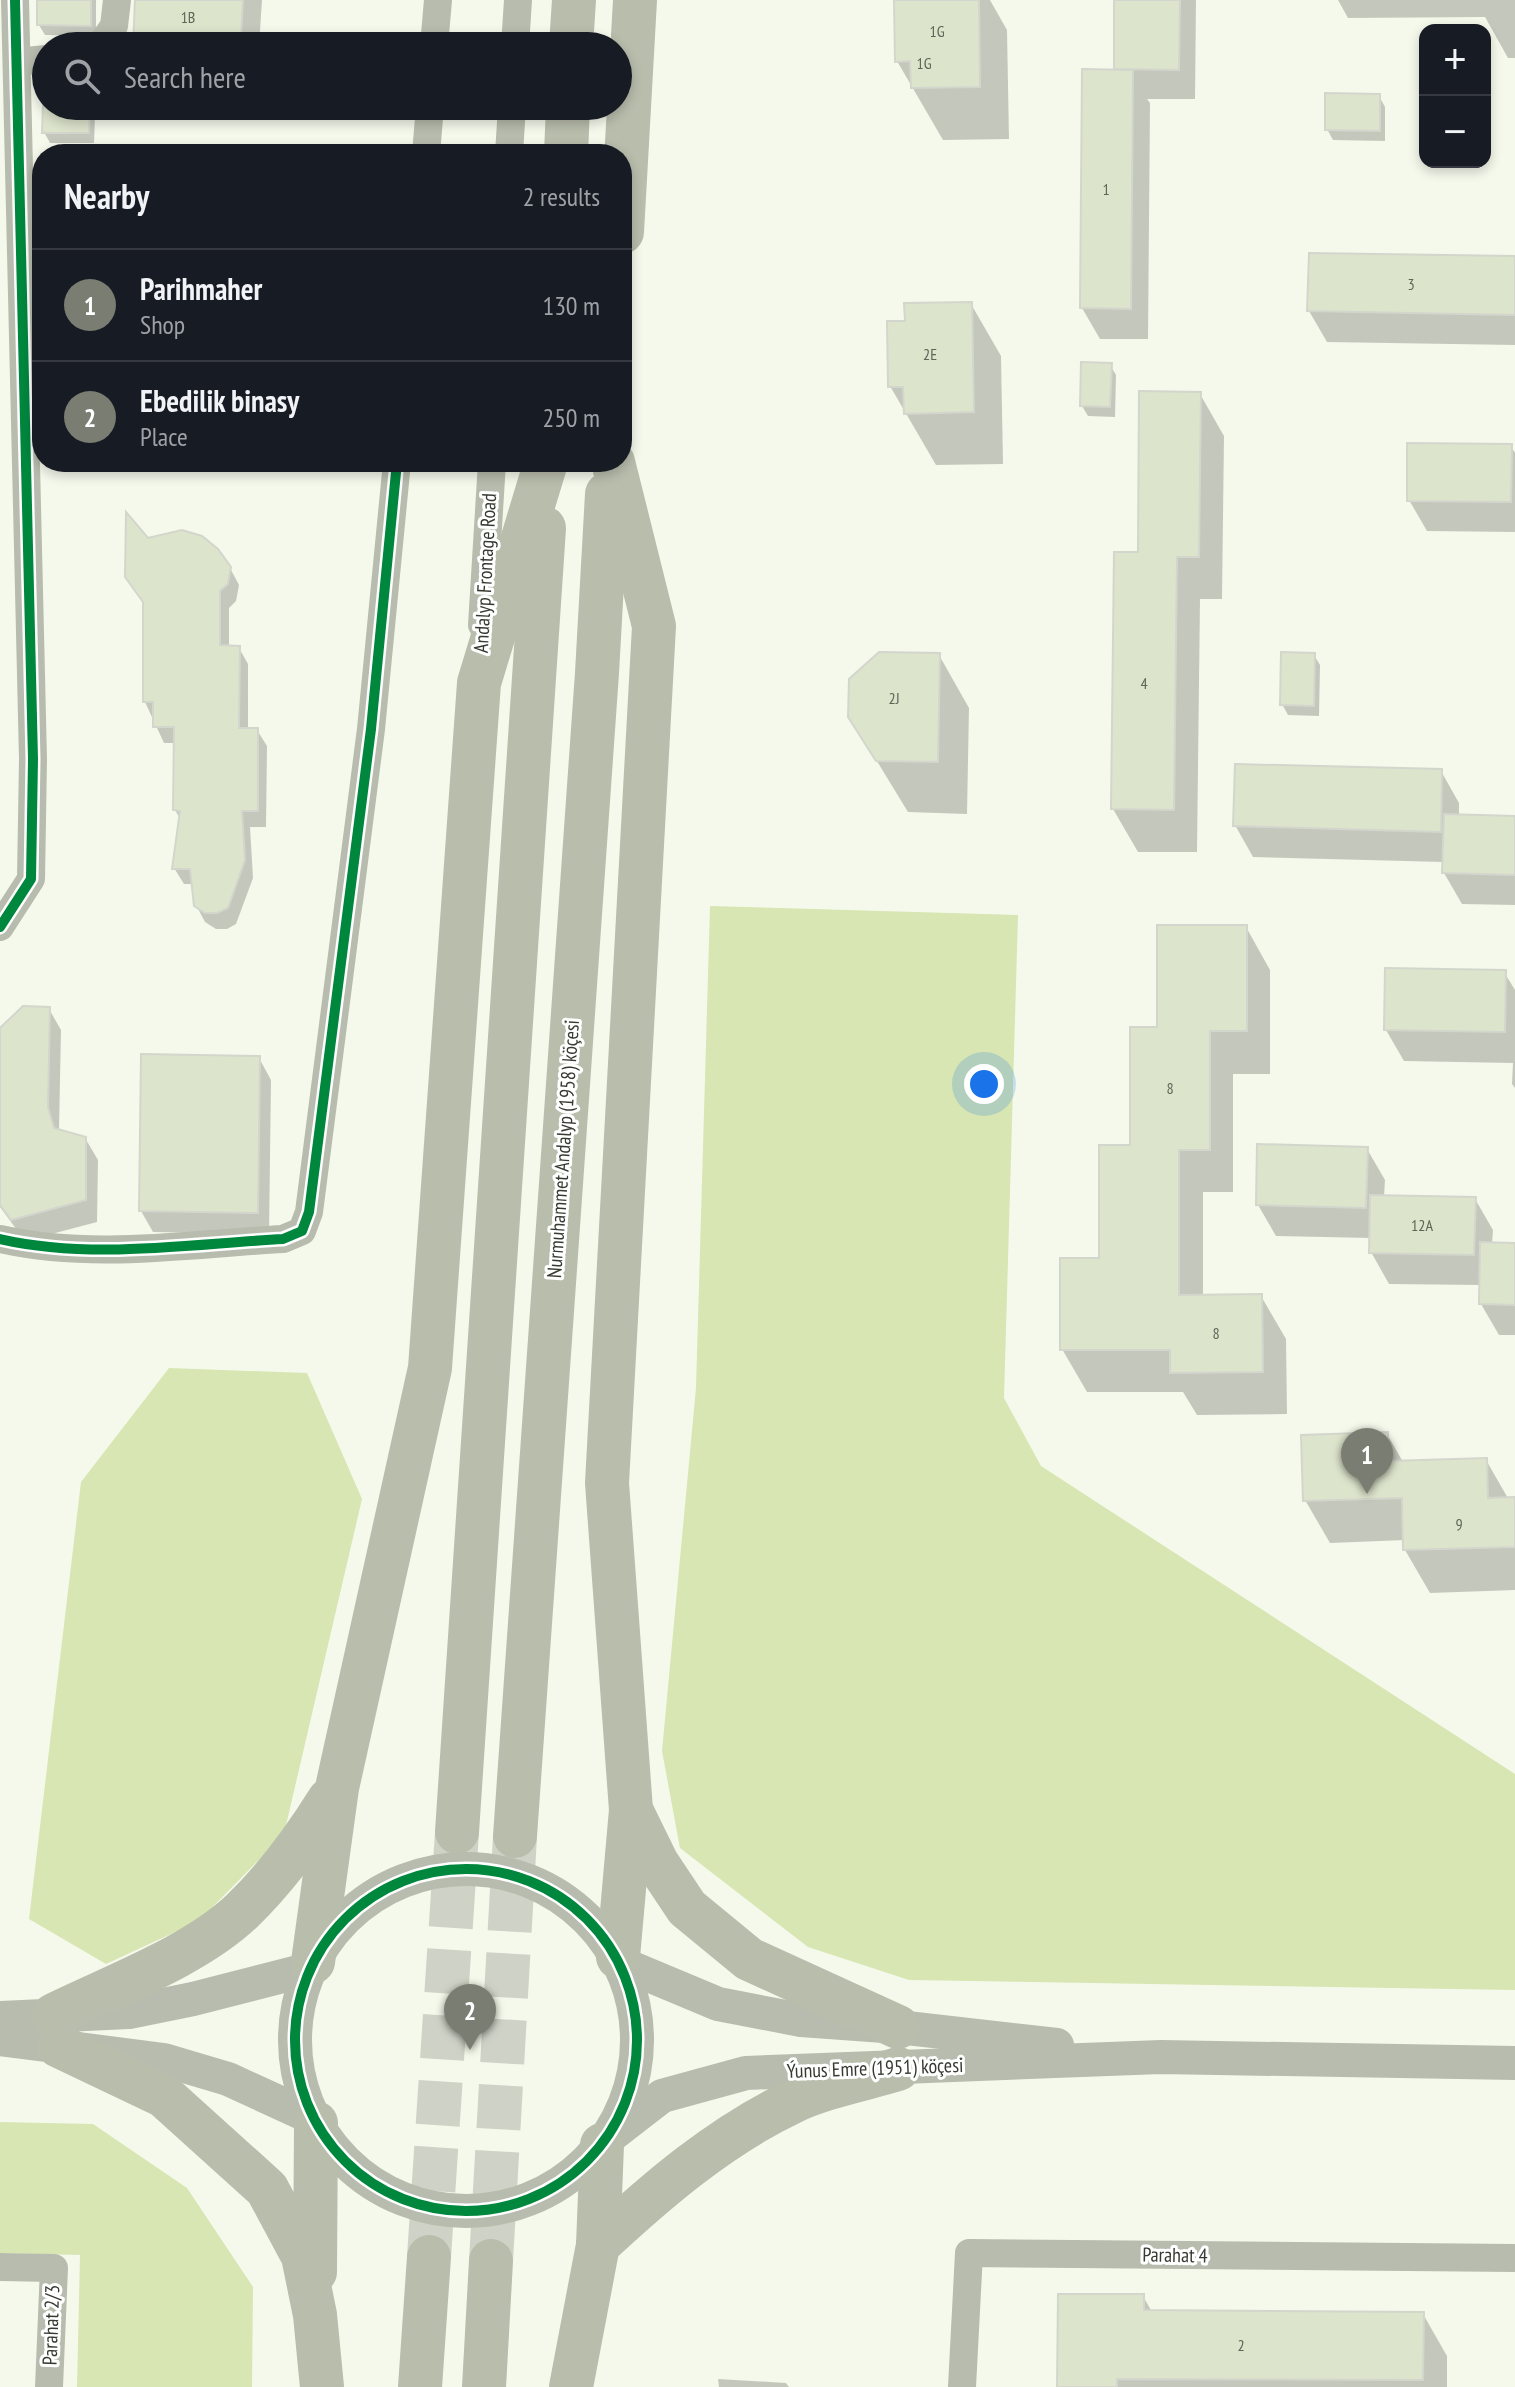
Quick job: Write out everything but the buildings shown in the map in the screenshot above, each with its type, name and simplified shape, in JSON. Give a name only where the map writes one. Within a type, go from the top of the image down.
[{"type":"main road","points":[[572,32],[574,0]]},
{"type":"main road","points":[[632,54],[635,0]]},
{"type":"main road","points":[[566,144],[567,120]]},
{"type":"main road","points":[[627,144],[628,120]]},
{"type":"main road","points":[[311,1966],[337,1788],[430,1368],[479,683],[545,472]]},
{"type":"main road","points":[[457,1832],[547,472]]},
{"type":"main road","name":"Nurmuhammet Andalyp (1958) köçesi","points":[[515,1836],[610,472]]},
{"type":"main road","points":[[614,472],[654,626],[607,1483],[631,1810],[619,1960]]},
{"type":"main road","points":[[315,2315],[303,2256],[267,2189],[164,2096],[56,2030],[188,1950],[240,1912],[300,1846],[337,1788]]},
{"type":"main road","points":[[631,1810],[657,1863],[687,1908],[749,1959],[898,2048]]},
{"type":"main road","points":[[598,2245],[658,2190],[704,2156],[793,2101],[898,2048]]},
{"type":"main road","points":[[315,2120],[315,2315],[322,2387]]},
{"type":"main road","points":[[571,2387],[598,2245],[604,2142]]},
{"type":"main road","points":[[420,2387],[429,2257]]},
{"type":"main road","points":[[484,2387],[491,2261]]},
{"type":"street","points":[[0,927],[31,879],[33,759],[12,337],[32,243],[15,0]]},
{"type":"street","points":[[110,32],[114,26],[117,0]]},
{"type":"street","points":[[435,32],[438,0]]},
{"type":"street","points":[[516,32],[518,0]]},
{"type":"street","points":[[17,62],[32,60]]},
{"type":"street","points":[[427,144],[429,120]]},
{"type":"street","points":[[510,144],[511,120]]},
{"type":"street","points":[[0,1239],[43,1247],[89,1250],[283,1239],[302,1231],[309,1212],[371,729],[396,472]]},
{"type":"street","name":"Andalyp Frontage Road","points":[[479,683],[491,472]]},
{"type":"street","points":[[489,1869],[540,1885],[585,1915],[619,1960],[633,1994],[638,2034],[635,2074],[623,2111],[604,2142],[561,2183],[510,2206],[453,2211],[399,2198],[351,2167],[315,2120],[302,2090],[295,2055],[295,2019],[301,1991],[311,1966],[342,1921],[385,1889],[436,1871],[489,1869]]},
{"type":"street","name":"Ýunus Emre (1951) köçesi","points":[[619,1960],[718,2004],[801,2020],[898,2048]]},
{"type":"street","points":[[0,2039],[56,2030],[193,1999],[311,1966]]},
{"type":"street","points":[[0,2018],[56,2030],[228,2079],[315,2120]]},
{"type":"street","name":"Ýunus Emre (1951) köçesi","points":[[604,2142],[662,2096],[746,2073],[898,2048],[1161,2057],[1515,2063]]},
{"type":"street","name":"Parahat 4","points":[[962,2387],[969,2253],[1515,2258]]},
{"type":"street","name":"Parahat 2/3","points":[[0,2267],[54,2268],[49,2387]]},
{"type":"green space","points":[[710,906],[1018,915],[1004,1398],[1041,1466],[1515,1774],[1515,1990],[909,1980],[808,1947],[680,1848],[662,1751],[696,1388]]},
{"type":"green space","points":[[169,1368],[307,1373],[362,1499],[284,1834],[199,1921],[106,1964],[29,1919],[81,1482]]},
{"type":"green space","points":[[0,2122],[93,2124],[187,2188],[253,2287],[252,2387],[77,2387],[80,2255],[0,2253]]},
{"type":"tunnel","points":[[429,2257],[457,1832]]},
{"type":"tunnel","points":[[491,2261],[515,1836]]},
{"type":"cycle path","points":[[0,927],[31,879],[33,759],[15,0]]},
{"type":"cycle path","points":[[0,1239],[70,1249],[105,1250],[283,1239],[302,1231],[309,1212],[371,729],[396,472]]},
{"type":"cycle path","points":[[466,1869],[499,1872],[531,1882],[561,1898],[587,1919],[608,1945],[624,1975],[634,2007],[637,2040],[634,2073],[624,2105],[608,2135],[587,2161],[561,2182],[531,2198],[499,2208],[466,2211],[433,2208],[401,2198],[371,2182],[345,2161],[324,2135],[308,2105],[298,2073],[295,2040],[298,2007],[308,1975],[324,1945],[345,1919],[371,1898],[401,1882],[433,1872],[466,1869]]},
{"type":"place","name":"Parihmaher","points":[[1367,1494]]},
{"type":"place","name":"Ebedilik binasy","points":[[470,2050]]}]
